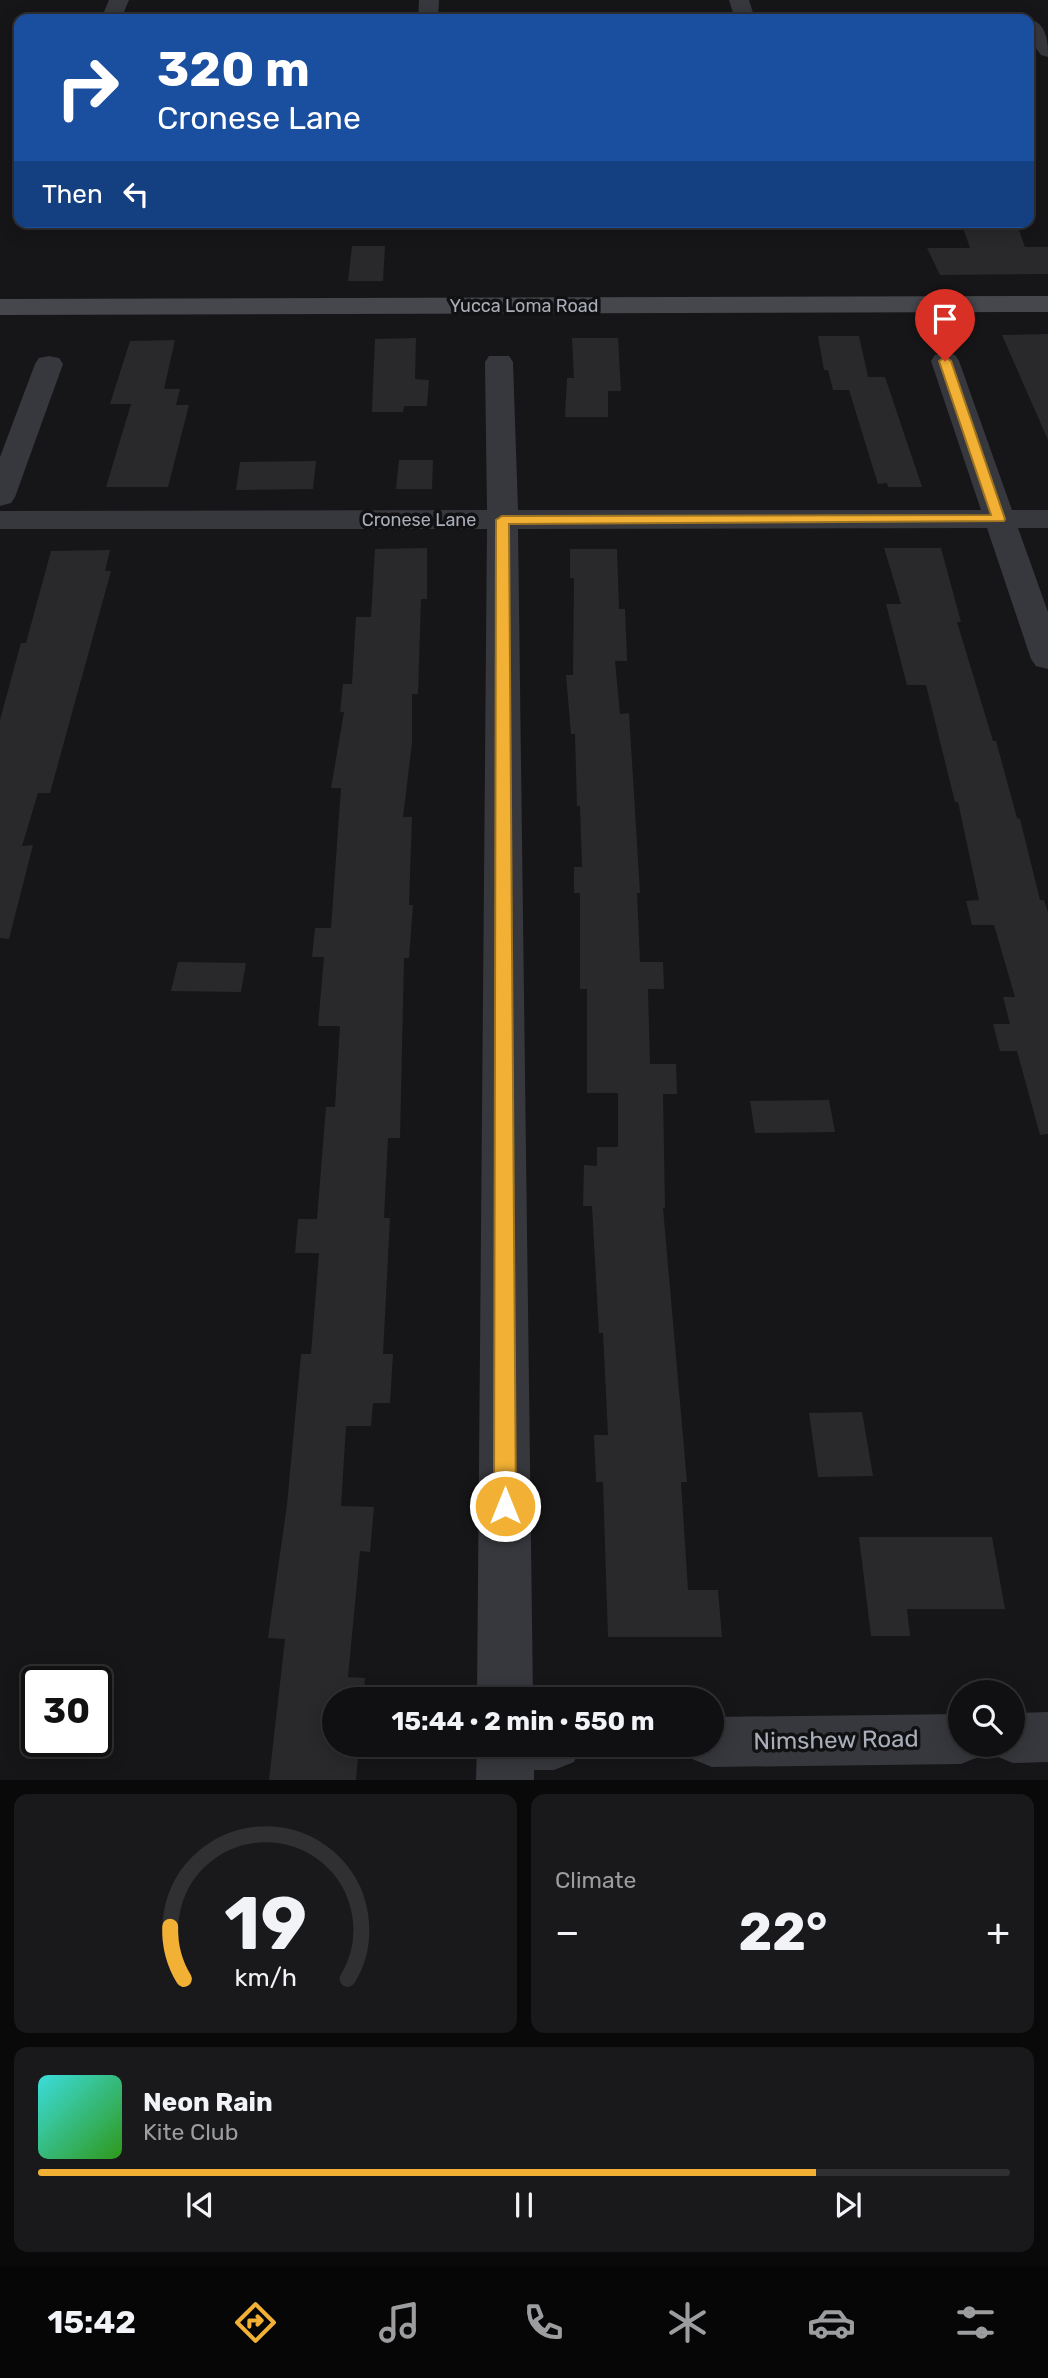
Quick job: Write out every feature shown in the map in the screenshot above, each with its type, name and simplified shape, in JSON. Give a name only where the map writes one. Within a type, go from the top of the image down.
[{"type":"main road","name":"Yucca Loma Road","points":[[0,307],[1048,304]]},
{"type":"street","points":[[1034,26],[1048,51]]},
{"type":"street","points":[[945,361],[1048,659]]},
{"type":"street","points":[[499,362],[502,520],[505,1687]]},
{"type":"street","points":[[0,497],[49,364]]},
{"type":"street","name":"Cronese Lane","points":[[0,520],[1048,519]]},
{"type":"street","points":[[1025,1738],[1048,1737]]},
{"type":"street","name":"Nimshew Road","points":[[724,1742],[948,1738]]},
{"type":"street","points":[[505,1757],[505,1780]]},
{"type":"building","points":[[963,228],[1018,228],[1025,247],[1048,247],[1048,274],[940,275],[927,248],[970,248]]},
{"type":"building","points":[[352,246],[385,246],[383,281],[348,281]]},
{"type":"building","points":[[1048,334],[1048,440],[1002,335]]},
{"type":"building","points":[[818,336],[859,336],[868,377],[885,377],[922,487],[888,487],[887,483],[878,484],[849,390],[833,390],[828,370],[824,370]]},
{"type":"building","points":[[416,338],[415,379],[429,380],[427,406],[404,406],[403,412],[372,412],[375,339]]},
{"type":"building","points":[[572,338],[618,338],[621,391],[608,391],[608,417],[565,417],[567,378],[574,378]]},
{"type":"building","points":[[175,340],[164,389],[180,389],[176,405],[189,405],[168,487],[106,487],[131,404],[110,404],[130,341]]},
{"type":"building","points":[[399,460],[433,460],[432,489],[396,489]]},
{"type":"building","points":[[316,461],[313,489],[236,490],[240,462]]},
{"type":"building","points":[[427,548],[427,599],[421,599],[418,694],[412,694],[412,743],[403,817],[412,817],[409,905],[413,905],[409,958],[404,958],[400,1138],[388,1138],[384,1218],[390,1218],[383,1354],[393,1354],[390,1403],[373,1403],[371,1426],[346,1426],[341,1506],[374,1507],[370,1552],[360,1551],[348,1677],[365,1678],[364,1687],[322,1687],[322,1757],[358,1757],[356,1780],[269,1780],[285,1639],[268,1638],[287,1505],[301,1354],[311,1354],[319,1253],[295,1253],[298,1219],[317,1219],[326,1107],[335,1107],[340,1026],[318,1026],[324,957],[312,957],[315,928],[331,928],[341,788],[331,788],[344,712],[340,712],[343,684],[352,684],[356,617],[371,617],[375,549]]},
{"type":"building","points":[[884,548],[941,548],[961,622],[957,622],[993,741],[996,741],[1017,818],[1020,819],[1040,900],[1044,900],[1048,912],[1048,1134],[1040,1135],[1017,1051],[1000,1051],[993,1024],[1010,1024],[1003,997],[1015,997],[994,925],[972,925],[966,901],[979,900],[958,802],[955,802],[926,685],[907,685],[886,604],[901,604]]},
{"type":"building","points":[[570,549],[617,549],[619,609],[625,609],[627,661],[615,661],[620,714],[629,713],[640,893],[637,893],[640,962],[663,962],[664,989],[648,989],[650,1064],[676,1064],[677,1094],[663,1094],[663,1208],[687,1482],[681,1482],[688,1590],[718,1590],[722,1637],[608,1637],[603,1482],[596,1482],[594,1435],[608,1435],[603,1333],[599,1333],[592,1206],[583,1206],[584,1165],[597,1166],[597,1147],[618,1147],[618,1093],[587,1093],[587,989],[580,989],[580,893],[574,893],[574,867],[582,867],[580,806],[577,806],[575,734],[571,734],[566,675],[573,675],[574,578],[570,578]]},
{"type":"building","points":[[110,550],[105,571],[111,571],[50,793],[38,793],[22,846],[33,845],[9,939],[0,938],[0,720],[21,643],[26,643],[51,551]]},
{"type":"building","points":[[178,962],[246,963],[241,992],[171,991]]},
{"type":"building","points":[[829,1100],[835,1132],[755,1133],[750,1101]]},
{"type":"building","points":[[862,1412],[873,1476],[818,1477],[809,1413]]},
{"type":"building","points":[[859,1537],[992,1537],[1005,1609],[907,1609],[910,1636],[871,1636]]},
{"type":"route","points":[[505,1506],[502,520],[999,519],[945,361]]}]
